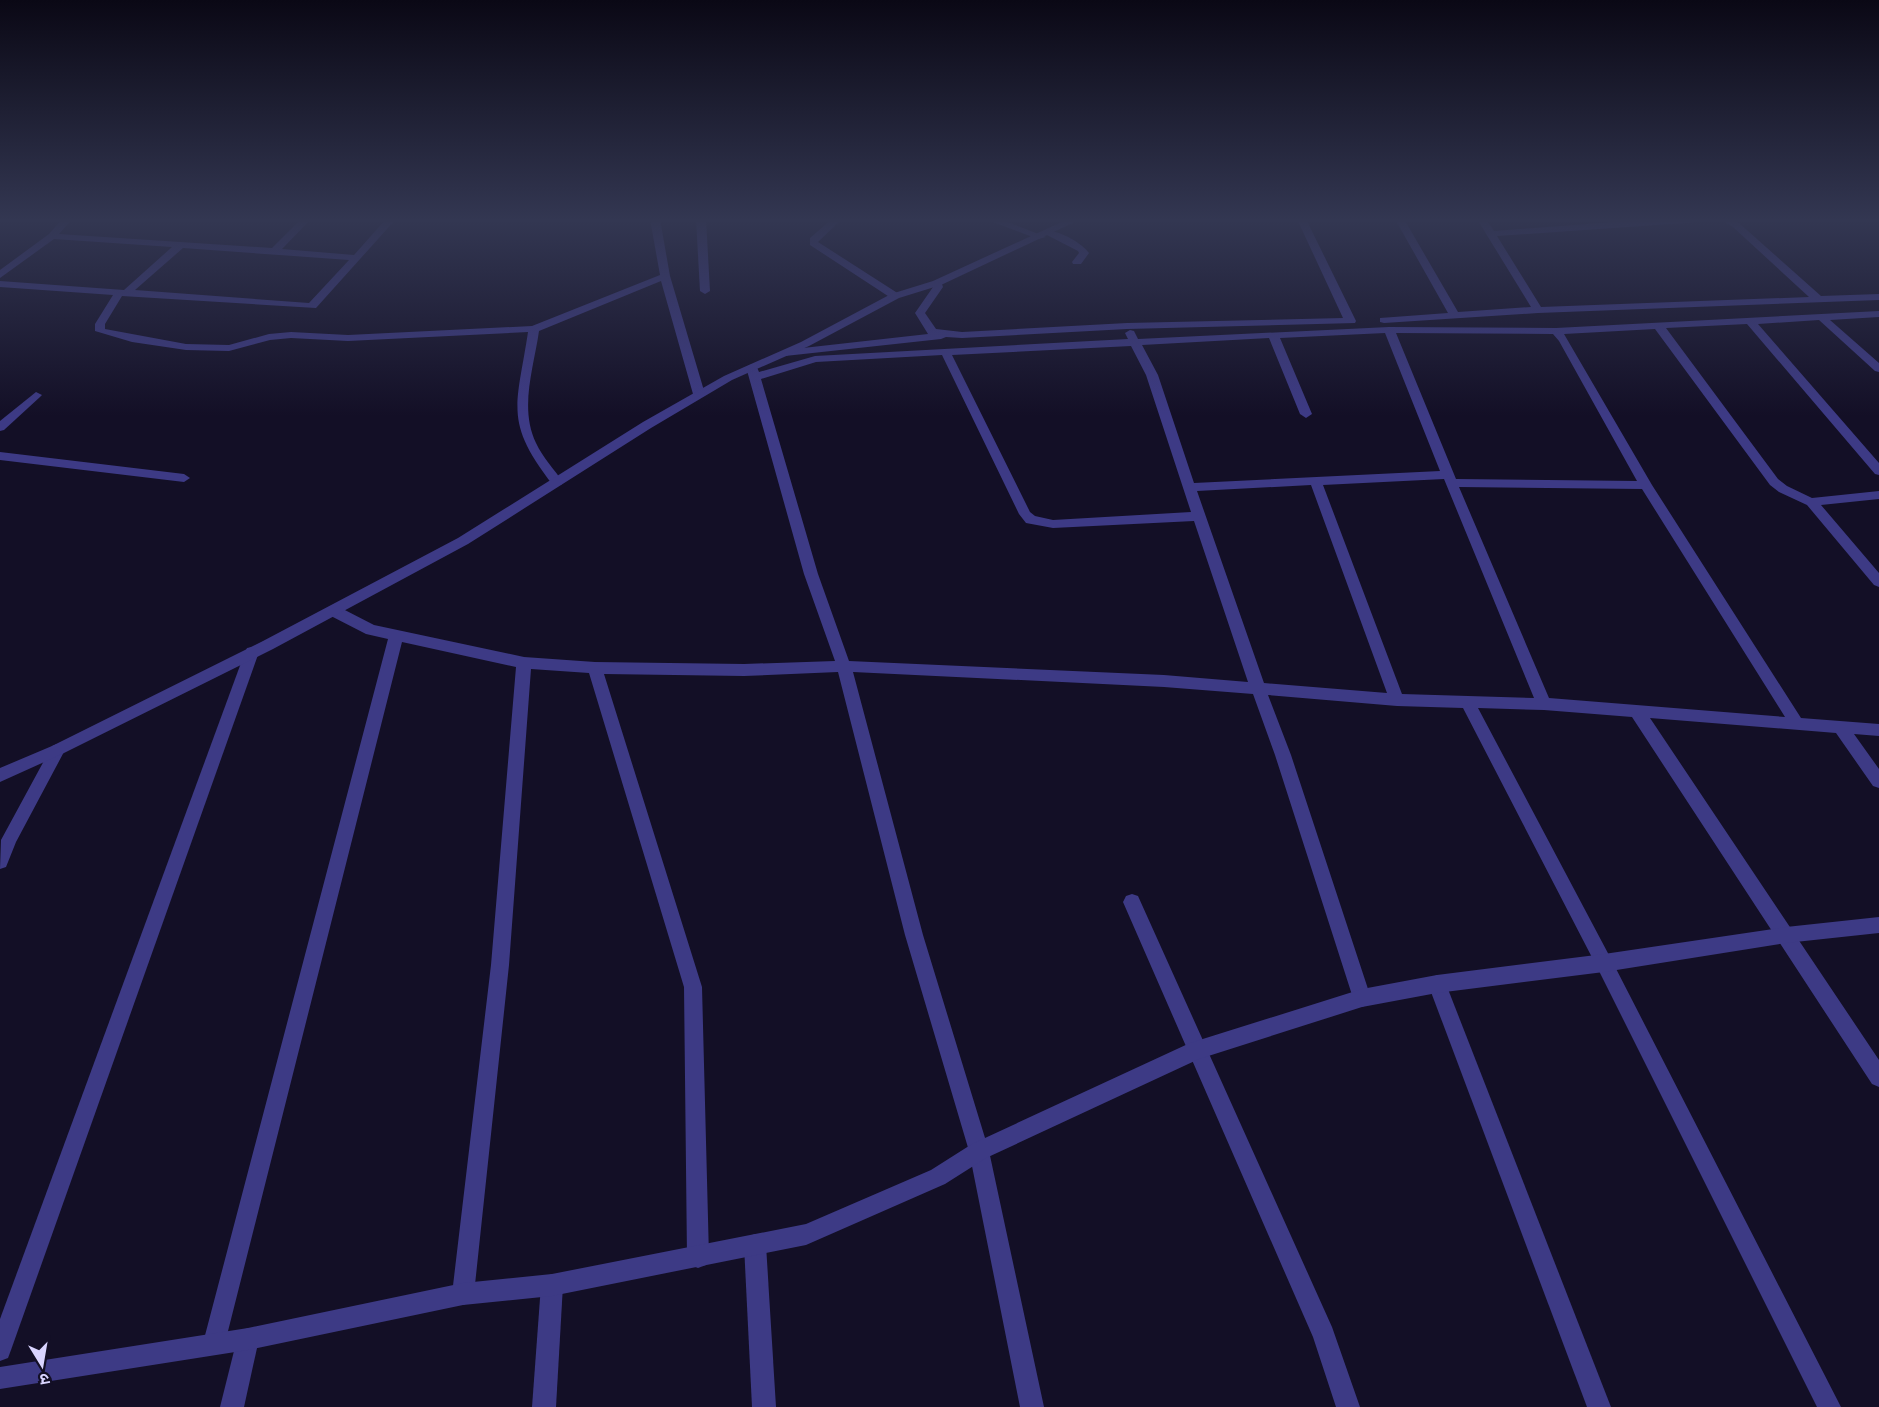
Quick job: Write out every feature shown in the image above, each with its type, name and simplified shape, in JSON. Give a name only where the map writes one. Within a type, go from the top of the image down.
[{"type":"street","points":[[30,285],[312,306],[332,285]]},
{"type":"street","points":[[133,285],[123,293],[100,324],[100,331],[132,339],[186,347],[229,348],[291,335],[348,338],[534,329],[644,285]]},
{"type":"street","points":[[667,285],[699,394]]},
{"type":"street","points":[[705,285],[705,291]]},
{"type":"street","points":[[877,285],[895,296]]},
{"type":"street","points":[[754,372],[785,352],[895,296],[935,285]]},
{"type":"street","points":[[937,285],[938,287],[920,313],[932,332],[962,335]]},
{"type":"street","points":[[1333,285],[1350,321]]},
{"type":"street","points":[[1437,285],[1456,317]]},
{"type":"street","points":[[1522,285],[1538,310]]},
{"type":"street","points":[[1802,285],[1818,299]]},
{"type":"street","points":[[785,352],[907,338],[1127,326],[1456,317],[1538,310],[1879,297]]},
{"type":"street","points":[[0,775],[57,750],[334,611],[373,587],[463,541],[646,425],[728,378],[815,359],[945,351],[1389,330],[1556,331],[1879,314]]},
{"type":"street","points":[[1820,316],[1879,369]]},
{"type":"street","points":[[1749,320],[1879,471]]},
{"type":"street","points":[[1658,325],[1774,482],[1783,489],[1811,502],[1879,582]]},
{"type":"street","points":[[1127,326],[1132,341],[1152,375],[1362,998]]},
{"type":"street","points":[[534,329],[530,359],[521,392],[521,413],[528,442],[536,456],[558,482]]},
{"type":"street","points":[[1389,330],[1544,704]]},
{"type":"street","points":[[1556,331],[1564,340],[1646,484],[1796,722]]},
{"type":"street","points":[[1273,334],[1306,414]]},
{"type":"street","points":[[945,351],[1031,520],[1053,524],[1199,516]]},
{"type":"street","points":[[754,372],[811,574],[844,666],[914,935],[980,1151],[1032,1407]]},
{"type":"street","points":[[0,427],[36,395]]},
{"type":"street","points":[[0,456],[184,477]]},
{"type":"street","points":[[1191,487],[1451,479],[1646,484]]},
{"type":"street","points":[[1316,483],[1396,700]]},
{"type":"street","points":[[1811,502],[1879,495]]},
{"type":"street","points":[[334,611],[371,630],[524,663],[595,668],[744,670],[844,666],[1164,681],[1396,700],[1468,704],[1544,704],[1879,730]]},
{"type":"street","points":[[214,1343],[396,636]]},
{"type":"street","points":[[0,1350],[252,652]]},
{"type":"street","points":[[463,1294],[500,964],[524,663]]},
{"type":"street","points":[[595,668],[693,987],[698,1257]]},
{"type":"street","points":[[1468,704],[1604,963],[1829,1407]]},
{"type":"street","points":[[1638,713],[1879,1077]]},
{"type":"street","points":[[1840,727],[1879,781]]},
{"type":"street","points":[[0,862],[9,840],[57,750]]},
{"type":"street","points":[[1132,902],[1324,1335],[1347,1407]]},
{"type":"street","points":[[0,1378],[248,1339],[463,1294],[552,1285],[806,1234],[938,1177],[980,1151],[1197,1050],[1362,998],[1437,984],[1604,963],[1786,935],[1879,925]]},
{"type":"street","points":[[1437,984],[1599,1407]]},
{"type":"street","points":[[755,1245],[764,1407]]},
{"type":"street","points":[[544,1407],[552,1285]]},
{"type":"street","points":[[232,1407],[248,1339]]}]
